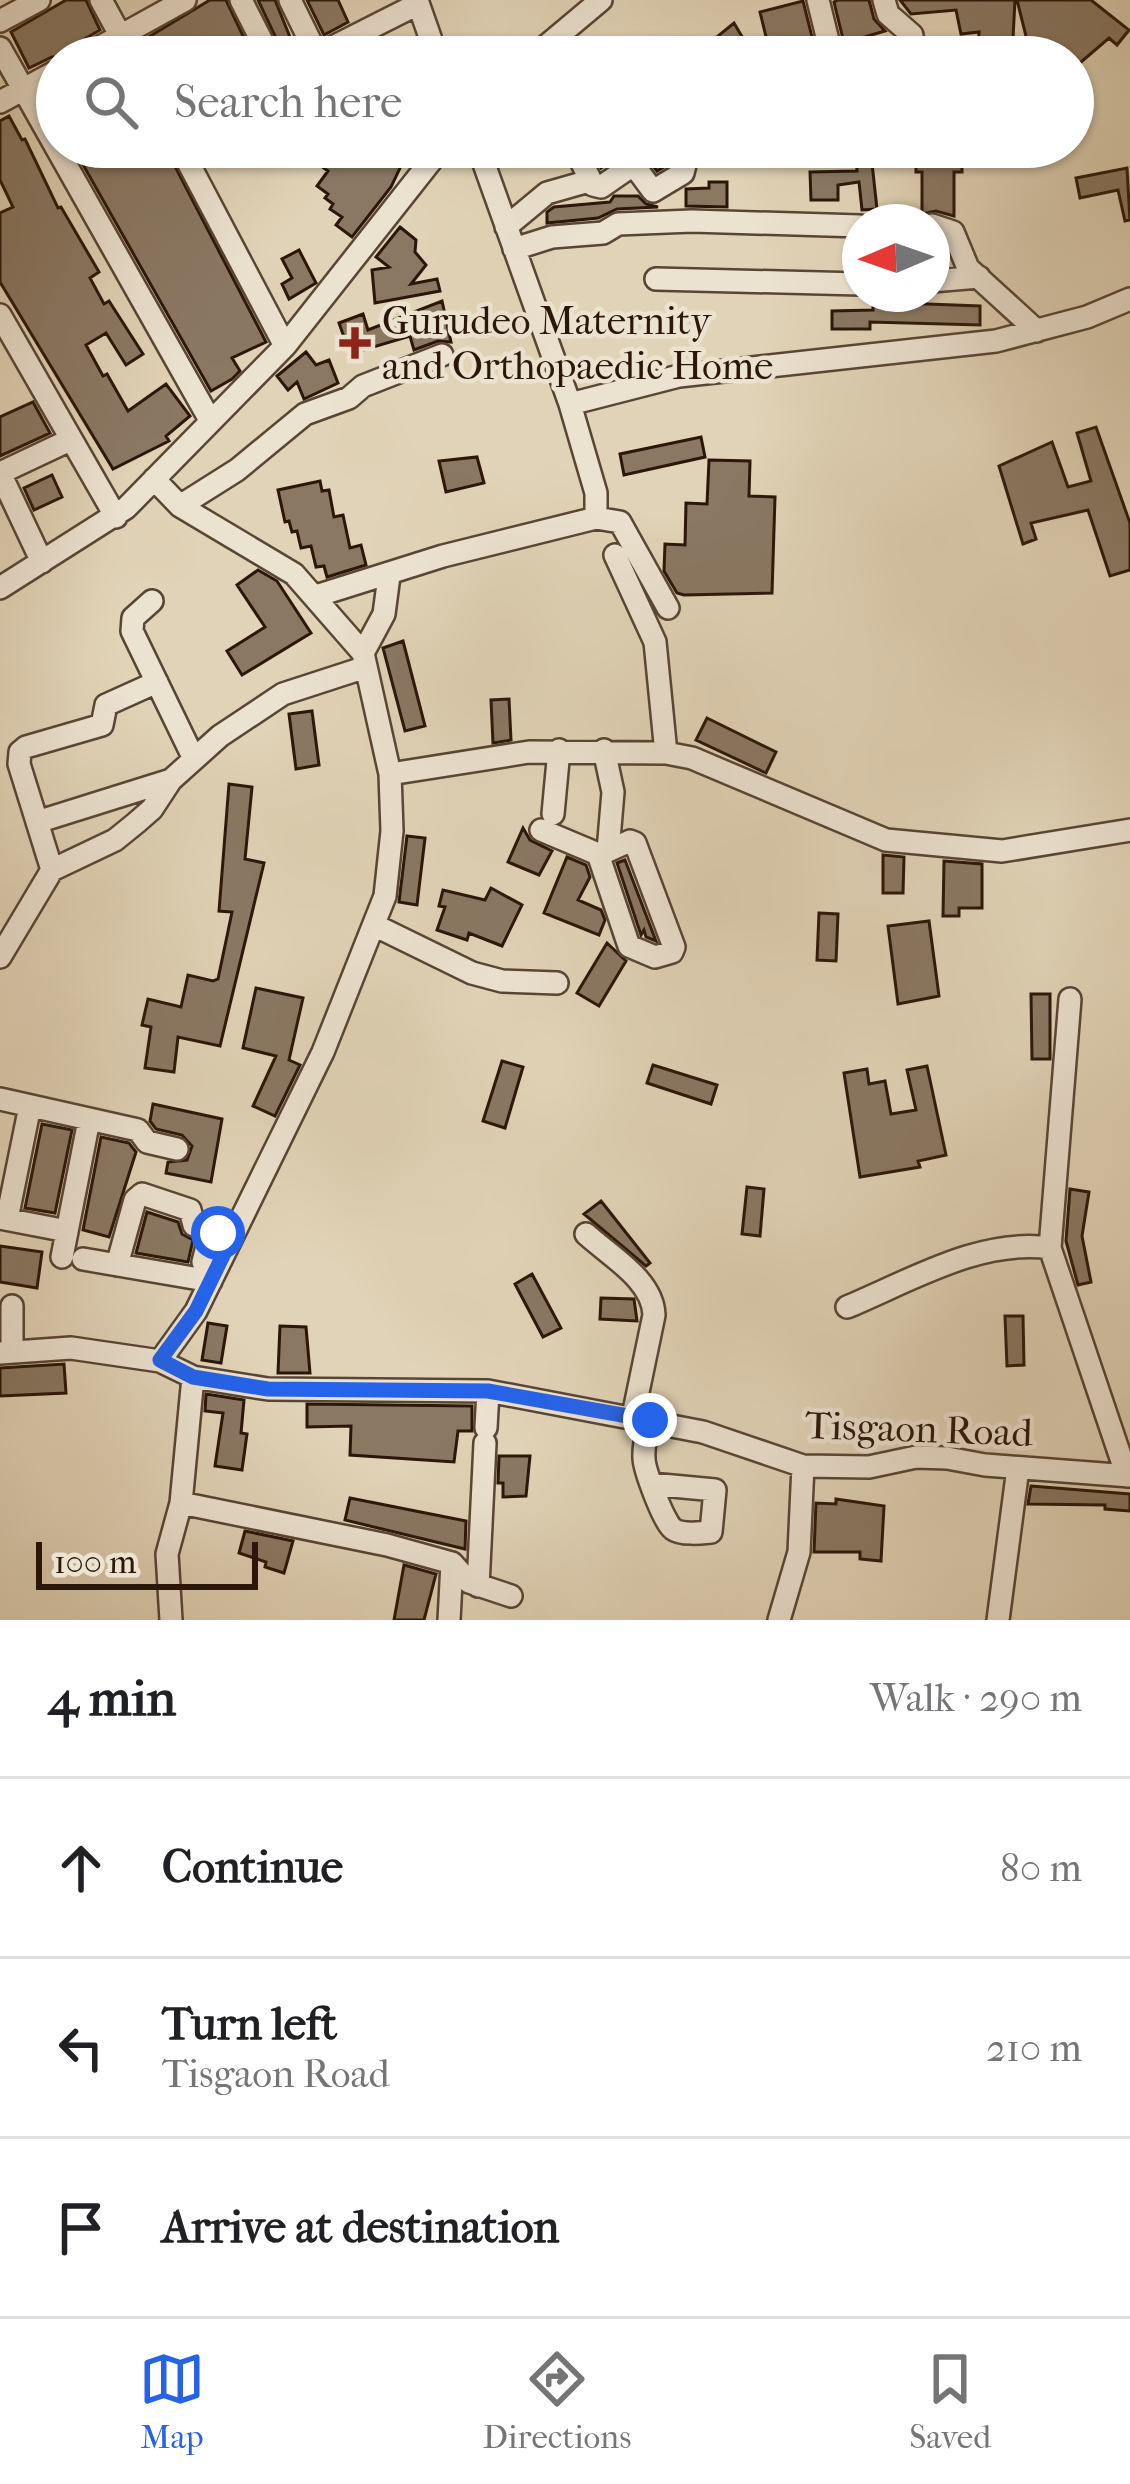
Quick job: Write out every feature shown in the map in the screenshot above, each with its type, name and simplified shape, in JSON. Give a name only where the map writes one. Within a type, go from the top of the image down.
[{"type":"street","points":[[0,21],[39,0]]},
{"type":"street","points":[[101,0],[120,35],[184,0]]},
{"type":"street","points":[[241,0],[259,36]]},
{"type":"street","points":[[290,0],[306,36]]},
{"type":"street","points":[[818,0],[827,36]]},
{"type":"street","points":[[884,0],[888,14],[912,34]]},
{"type":"street","points":[[564,36],[598,1]]},
{"type":"street","points":[[353,36],[418,2],[430,36]]},
{"type":"street","points":[[0,48],[36,112]]},
{"type":"street","points":[[0,102],[36,84]]},
{"type":"street","points":[[68,168],[210,420]]},
{"type":"street","points":[[191,168],[285,346]]},
{"type":"street","points":[[0,588],[116,517],[285,346],[425,168]]},
{"type":"street","points":[[485,168],[570,404],[596,493],[596,518]]},
{"type":"street","points":[[583,168],[589,182]]},
{"type":"street","points":[[510,238],[547,193],[589,182],[602,187],[636,169],[650,189],[658,190],[686,168]]},
{"type":"street","points":[[510,238],[602,233],[618,224],[692,221],[842,225]]},
{"type":"street","points":[[950,231],[963,247],[968,268],[1037,332]]},
{"type":"street","points":[[950,279],[979,277]]},
{"type":"street","points":[[656,279],[842,284]]},
{"type":"street","points":[[570,404],[680,376],[995,341],[1037,332],[1130,299]]},
{"type":"street","points":[[0,315],[116,517]]},
{"type":"street","points":[[179,506],[237,470],[305,414],[442,355]]},
{"type":"street","points":[[43,562],[0,473],[70,440]]},
{"type":"street","points":[[154,479],[179,506],[294,574],[364,660],[390,774],[392,831],[385,896],[323,1052],[221,1234],[196,1311],[160,1360]]},
{"type":"street","points":[[316,596],[443,556],[596,518],[620,522],[668,608]]},
{"type":"street","points":[[615,555],[655,642],[666,752]]},
{"type":"street","points":[[0,957],[52,870],[115,840],[152,809],[171,780],[194,759],[271,700],[364,660],[384,614],[389,576]]},
{"type":"street","points":[[152,601],[137,612],[131,624],[194,759]]},
{"type":"street","points":[[52,870],[19,764],[23,748],[102,725],[106,705],[157,682]]},
{"type":"street","points":[[390,774],[559,750],[666,752],[692,758],[886,840],[1002,851],[1130,830]]},
{"type":"street","points":[[559,750],[547,822],[603,852]]},
{"type":"street","points":[[603,852],[635,843],[672,952],[655,957],[629,946],[603,852],[613,792],[604,750]]},
{"type":"street","points":[[37,822],[171,780]]},
{"type":"street","points":[[374,925],[472,973],[502,981],[557,983]]},
{"type":"street","points":[[1070,999],[1050,1248],[1129,1476]]},
{"type":"street","points":[[0,1100],[138,1130],[147,1142],[177,1148]]},
{"type":"street","points":[[30,1106],[4,1219],[67,1231]]},
{"type":"street","points":[[89,1120],[67,1231],[73,1258],[207,1271]]},
{"type":"street","points":[[117,1265],[135,1200],[142,1194],[190,1210],[194,1226],[221,1234]]},
{"type":"street","points":[[586,1234],[646,1288],[653,1300],[641,1418],[651,1484]]},
{"type":"street","points":[[847,1307],[990,1249],[1050,1248]]},
{"type":"street","points":[[6,1353],[12,1306]]},
{"type":"street","name":"Tisgaon Road","points":[[6,1353],[71,1348],[160,1360],[193,1377],[312,1392],[488,1391],[703,1432],[803,1466],[869,1467],[916,1457],[1129,1476]]},
{"type":"street","points":[[171,1620],[167,1554],[182,1503],[193,1377]]},
{"type":"street","points":[[478,1586],[488,1391]]},
{"type":"street","points":[[779,1620],[799,1552],[803,1466]]},
{"type":"street","points":[[998,1620],[1018,1468]]},
{"type":"street","points":[[182,1503],[452,1563],[478,1586],[511,1596]]},
{"type":"street","points":[[448,1620],[452,1563]]},
{"type":"building","points":[[66,0],[86,0],[100,30],[90,36],[36,36],[36,65],[29,68],[11,32]]},
{"type":"building","points":[[210,0],[226,0],[243,36],[150,36]]},
{"type":"building","points":[[258,0],[275,0],[290,36],[275,36]]},
{"type":"building","points":[[307,0],[338,0],[348,22],[324,35]]},
{"type":"building","points":[[869,0],[874,19],[885,31],[842,36],[834,2]]},
{"type":"building","points":[[900,0],[1015,0],[1013,36],[961,34],[956,10],[911,14]]},
{"type":"building","points":[[1017,0],[1091,0],[1129,30],[1117,45],[1109,38],[1094,51],[1094,36],[1026,36]]},
{"type":"building","points":[[803,1],[812,36],[766,36],[760,12]]},
{"type":"building","points":[[734,23],[742,36],[718,36]]},
{"type":"building","points":[[9,116],[25,139],[58,208],[99,272],[90,278],[104,304],[109,301],[143,354],[126,365],[106,333],[86,345],[103,376],[107,374],[128,411],[166,384],[190,416],[166,436],[169,441],[113,469],[0,282],[0,213],[13,207],[0,180],[0,121]]},
{"type":"building","points":[[85,168],[176,168],[266,342],[232,358],[240,371],[211,391]]},
{"type":"building","points":[[324,168],[400,168],[352,237],[336,225],[342,217],[330,209],[333,204],[325,198],[328,194],[317,186],[328,171]]},
{"type":"building","points":[[873,168],[876,204],[861,204],[859,182],[838,185],[838,200],[811,200],[810,172]]},
{"type":"building","points":[[916,168],[962,168],[954,172],[954,216],[950,204],[922,204],[922,172]]},
{"type":"building","points":[[1127,168],[1130,220],[1125,221],[1118,190],[1080,198],[1076,178]]},
{"type":"building","points":[[709,182],[727,182],[727,207],[686,206],[686,189],[709,188]]},
{"type":"building","points":[[614,196],[638,196],[658,207],[617,209],[598,218],[547,223],[547,212],[554,207],[610,202]]},
{"type":"building","points":[[400,227],[416,240],[415,252],[426,265],[411,284],[437,279],[440,291],[375,303],[372,270],[389,267],[376,257]]},
{"type":"building","points":[[299,250],[316,283],[289,299],[282,284],[292,278],[282,259]]},
{"type":"building","points":[[442,301],[451,342],[438,341],[414,350],[410,336],[350,354],[339,323],[363,314],[368,330]]},
{"type":"building","points":[[950,305],[980,306],[980,325],[870,322],[870,329],[832,329],[832,311],[950,312]]},
{"type":"building","points":[[306,352],[316,365],[329,360],[338,383],[304,399],[297,382],[288,390],[277,376]]},
{"type":"building","points":[[33,402],[50,433],[0,456],[0,417]]},
{"type":"building","points":[[1096,427],[1130,523],[1130,570],[1110,576],[1088,510],[1031,523],[1036,539],[1023,544],[999,466],[1052,442],[1068,487],[1091,481],[1077,433]]},
{"type":"building","points":[[701,437],[705,457],[624,475],[620,454]]},
{"type":"building","points":[[477,457],[484,483],[446,492],[439,461]]},
{"type":"building","points":[[709,460],[750,461],[749,496],[775,497],[772,593],[684,595],[677,593],[664,571],[665,544],[685,545],[686,503],[707,504]]},
{"type":"building","points":[[52,475],[62,497],[34,510],[24,488]]},
{"type":"building","points":[[320,481],[322,491],[329,490],[334,517],[343,515],[350,548],[361,545],[366,565],[327,577],[324,566],[316,567],[311,546],[301,548],[297,531],[292,532],[289,521],[285,522],[278,490]]},
{"type":"building","points":[[258,570],[277,581],[311,633],[242,675],[227,651],[265,627],[237,585]]},
{"type":"building","points":[[403,641],[425,726],[405,731],[383,648]]},
{"type":"building","points":[[509,699],[511,740],[493,743],[491,700]]},
{"type":"building","points":[[312,711],[319,765],[296,769],[289,714]]},
{"type":"building","points":[[707,718],[776,752],[766,773],[696,740]]},
{"type":"building","points":[[229,784],[252,787],[245,859],[264,863],[220,1046],[178,1037],[174,1072],[145,1068],[151,1027],[142,1025],[148,999],[181,1007],[188,975],[218,979],[232,912],[219,911]]},
{"type":"building","points":[[523,828],[530,840],[552,851],[539,875],[508,862]]},
{"type":"building","points":[[407,836],[425,838],[417,905],[399,902]]},
{"type":"building","points":[[883,855],[904,857],[903,893],[883,893]]},
{"type":"building","points":[[567,857],[586,865],[590,877],[578,900],[601,910],[605,920],[599,935],[544,913]]},
{"type":"building","points":[[625,860],[656,941],[646,937],[644,930],[641,935],[617,863]]},
{"type":"building","points":[[944,861],[982,864],[982,908],[959,908],[959,916],[943,916]]},
{"type":"building","points":[[491,888],[522,905],[502,946],[469,933],[467,940],[437,930],[445,907],[439,906],[443,890],[485,900]]},
{"type":"building","points":[[819,913],[838,914],[836,961],[817,960]]},
{"type":"building","points":[[929,921],[939,996],[898,1004],[888,926]]},
{"type":"building","points":[[607,943],[626,961],[599,1006],[577,993]]},
{"type":"building","points":[[256,988],[303,998],[289,1060],[300,1065],[275,1116],[253,1106],[276,1056],[243,1048]]},
{"type":"building","points":[[1031,994],[1050,994],[1050,1059],[1032,1059]]},
{"type":"building","points":[[502,1061],[523,1067],[505,1128],[483,1121]]},
{"type":"building","points":[[653,1065],[717,1085],[711,1104],[647,1083]]},
{"type":"building","points":[[927,1066],[946,1155],[918,1161],[920,1167],[860,1177],[844,1073],[867,1069],[869,1084],[885,1081],[891,1114],[916,1110],[907,1070]]},
{"type":"building","points":[[153,1104],[222,1119],[211,1182],[166,1173],[168,1162],[187,1160],[192,1146],[182,1135],[156,1129],[150,1121]]},
{"type":"building","points":[[42,1124],[72,1130],[55,1213],[25,1208]]},
{"type":"building","points":[[101,1137],[129,1143],[136,1152],[109,1237],[83,1230]]},
{"type":"building","points":[[747,1187],[764,1189],[760,1236],[742,1234]]},
{"type":"building","points":[[1070,1189],[1089,1192],[1082,1236],[1091,1282],[1078,1285],[1066,1241]]},
{"type":"building","points":[[601,1201],[650,1263],[646,1266],[584,1214]]},
{"type":"building","points":[[147,1212],[178,1222],[182,1234],[193,1240],[188,1262],[136,1253]]},
{"type":"building","points":[[0,1246],[42,1252],[37,1288],[0,1282]]},
{"type":"building","points":[[532,1274],[561,1328],[543,1337],[515,1284]]},
{"type":"building","points":[[601,1298],[634,1299],[637,1321],[600,1319]]},
{"type":"building","points":[[1005,1316],[1023,1316],[1024,1365],[1007,1366]]},
{"type":"building","points":[[208,1323],[227,1326],[221,1363],[202,1360]]},
{"type":"building","points":[[280,1326],[306,1327],[310,1373],[278,1373]]},
{"type":"building","points":[[64,1364],[66,1393],[0,1396],[0,1368]]},
{"type":"building","points":[[206,1394],[244,1400],[241,1433],[247,1434],[242,1470],[215,1466],[223,1413],[205,1411]]},
{"type":"building","points":[[307,1404],[472,1406],[472,1431],[458,1431],[454,1462],[350,1455],[351,1426],[307,1427]]},
{"type":"building","points":[[499,1456],[530,1456],[526,1496],[503,1497],[503,1483],[498,1483]]},
{"type":"building","points":[[1031,1486],[1130,1494],[1130,1511],[1105,1509],[1105,1505],[1028,1504]]},
{"type":"building","points":[[350,1498],[466,1521],[465,1549],[345,1520]]},
{"type":"building","points":[[836,1499],[884,1506],[881,1561],[860,1559],[860,1552],[814,1552],[816,1503],[836,1504]]},
{"type":"building","points":[[245,1531],[293,1541],[284,1573],[239,1553]]},
{"type":"building","points":[[404,1565],[436,1574],[424,1620],[394,1620]]},
{"type":"place","name":"Gurudeo Maternity and Orthopaedic Home","points":[[355,343]]},
{"type":"route","points":[[218,1233],[232,1237],[196,1311],[160,1360],[180,1373],[312,1392],[488,1391],[650,1420]]}]
